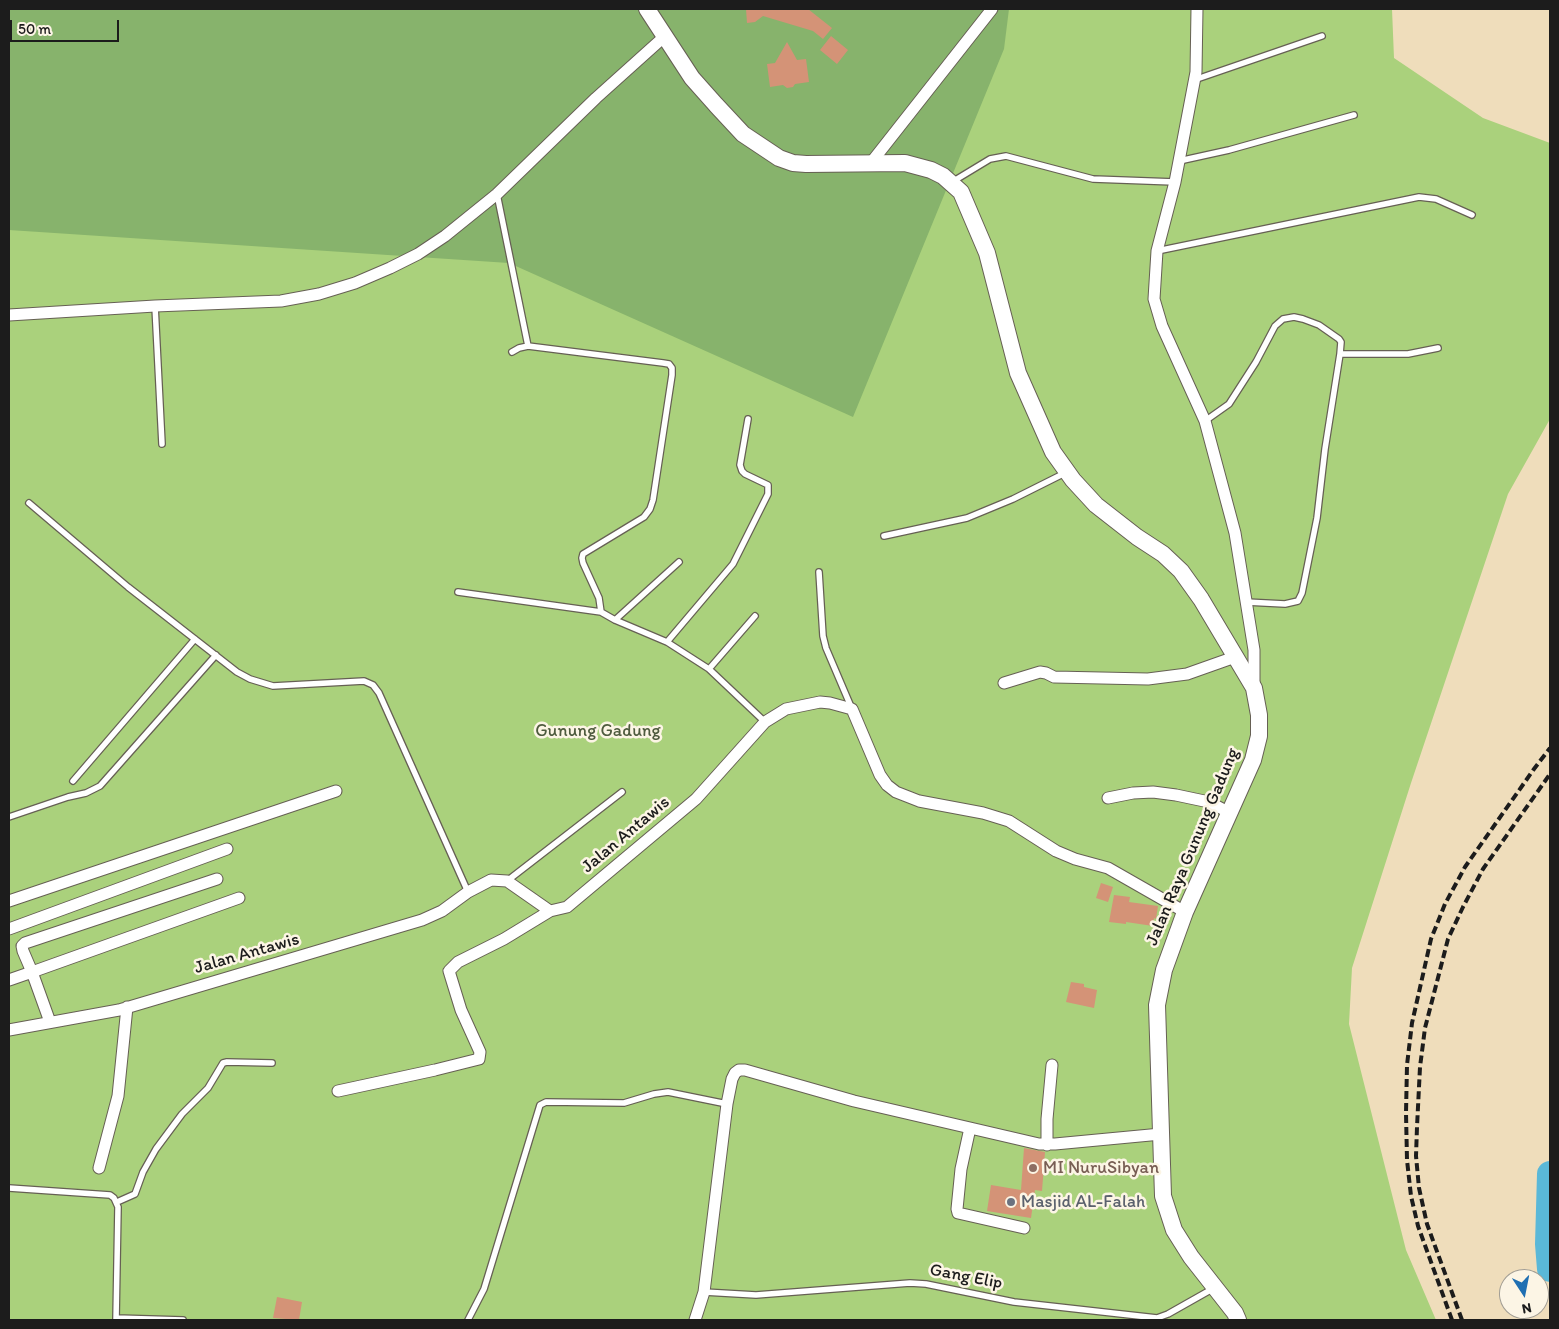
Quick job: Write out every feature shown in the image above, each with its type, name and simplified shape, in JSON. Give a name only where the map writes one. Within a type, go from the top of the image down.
[{"type":"street","name":"Jalan Raya Gunung Gadung","points":[[647,9],[692,78],[742,134],[779,158],[806,164],[904,163],[931,170],[952,182],[962,192],[987,253],[1018,373],[1054,452],[1067,472],[1096,505],[1137,537],[1163,554],[1181,572],[1201,599],[1254,688],[1260,715],[1259,736],[1253,760],[1186,912],[1164,970],[1157,1005],[1163,1196],[1174,1230],[1191,1257],[1235,1313],[1238,1320]]},
{"type":"street","points":[[870,164],[992,9]]},
{"type":"street","points":[[1197,9],[1196,72],[1175,182],[1157,251],[1154,299],[1162,326],[1205,421],[1235,533],[1254,650],[1254,688]]},
{"type":"street","points":[[9,316],[155,306],[281,301],[319,294],[355,283],[418,254],[445,236],[497,194],[596,98],[665,36]]},
{"type":"street","points":[[1004,683],[1040,672],[1054,677],[1148,679],[1187,674],[1236,657]]},
{"type":"street","name":"Jalan Antawis","points":[[338,1092],[479,1059],[480,1052],[461,1010],[449,971],[458,962],[504,939],[550,911],[567,907],[696,799],[765,722],[786,710],[809,704],[830,703],[852,709]]},
{"type":"street","points":[[852,709],[880,775],[887,785],[896,792],[919,801],[983,812],[1002,818],[1056,851],[1075,859],[1108,868],[1186,912]]},
{"type":"street","points":[[9,901],[336,791]]},
{"type":"street","points":[[1108,798],[1133,793],[1176,794],[1209,802],[1230,812]]},
{"type":"street","points":[[9,928],[227,849]]},
{"type":"street","points":[[50,1022],[23,951],[22,946],[24,943],[216,879]]},
{"type":"street","name":"Jalan Antawis","points":[[9,1030],[96,1015],[127,1007],[427,918],[442,911],[468,892],[491,880],[506,881]]},
{"type":"street","points":[[506,881],[550,911]]},
{"type":"street","points":[[9,980],[239,898]]},
{"type":"street","points":[[99,1168],[118,1096],[127,1007]]},
{"type":"street","points":[[1047,1145],[1047,1119],[1052,1065]]},
{"type":"street","points":[[696,1320],[704,1292],[727,1104],[734,1073],[739,1070],[745,1070],[854,1101],[1047,1145],[1162,1134]]},
{"type":"street","points":[[970,1128],[961,1169],[958,1213],[1024,1228]]},
{"type":"lane","points":[[1194,80],[1322,36]]},
{"type":"lane","points":[[1179,161],[1228,150],[1354,115]]},
{"type":"lane","points":[[952,182],[990,159],[1000,156],[1093,179],[1175,182]]},
{"type":"lane","points":[[497,194],[528,346]]},
{"type":"lane","points":[[1157,251],[1418,197],[1436,199],[1472,215]]},
{"type":"lane","points":[[155,306],[162,444]]},
{"type":"lane","points":[[1205,421],[1229,404],[1256,362],[1275,326],[1283,319],[1294,317],[1319,325],[1341,342],[1316,518],[1302,593],[1298,601],[1285,604],[1246,602]]},
{"type":"lane","points":[[512,352],[528,346],[663,363],[669,364],[672,368],[670,394],[650,509],[644,516],[583,554],[582,558],[599,598],[601,612]]},
{"type":"lane","points":[[1340,354],[1408,354],[1438,348]]},
{"type":"lane","points":[[667,642],[733,564],[768,494],[768,485],[745,474],[740,465],[748,419]]},
{"type":"lane","points":[[884,536],[967,518],[1013,499],[1067,472]]},
{"type":"lane","points":[[29,503],[128,587],[237,672],[261,684],[286,687],[364,681],[373,685],[379,693],[468,892]]},
{"type":"lane","points":[[615,620],[679,562]]},
{"type":"lane","points":[[819,572],[823,636],[826,648],[852,709]]},
{"type":"lane","points":[[458,592],[601,612],[667,642],[709,669],[765,722]]},
{"type":"lane","points":[[709,669],[755,616]]},
{"type":"lane","points":[[73,781],[195,639]]},
{"type":"lane","points":[[9,817],[68,797],[86,793],[100,786],[216,655]]},
{"type":"lane","points":[[506,881],[622,792]]},
{"type":"lane","points":[[117,1202],[135,1194],[143,1172],[156,1148],[182,1114],[208,1088],[223,1063],[272,1063]]},
{"type":"lane","points":[[468,1320],[484,1289],[540,1105],[546,1102],[624,1103],[668,1092],[727,1104]]},
{"type":"lane","points":[[9,1188],[110,1195],[117,1202],[116,1319],[183,1320]]},
{"type":"lane","name":"Gang Elip","points":[[704,1292],[736,1295],[776,1294],[910,1282],[1014,1302],[1157,1318],[1168,1314],[1214,1288]]},
{"type":"green space","points":[[9,9],[1009,9],[1004,49],[853,417],[509,263],[9,230]]},
{"type":"green space","name":"Gunung Gadung","points":[[900,9],[1392,9],[1394,58],[1483,118],[1550,143],[1550,419],[1508,494],[1411,783],[1352,968],[1349,1024],[1406,1250],[1436,1320],[9,1320],[9,36]]},
{"type":"building","points":[[746,9],[808,9],[832,28],[823,39],[813,31],[763,16],[755,22],[747,23]]},
{"type":"building","points":[[831,36],[848,50],[837,64],[820,50]]},
{"type":"building","points":[[787,42],[797,60],[806,59],[809,82],[795,84],[793,87],[787,88],[783,85],[770,87],[767,64],[775,63]]},
{"type":"building","points":[[1101,883],[1113,887],[1108,902],[1096,898]]},
{"type":"building","points":[[1114,895],[1130,897],[1129,902],[1158,906],[1153,926],[1126,922],[1126,924],[1109,922]]},
{"type":"building","points":[[1071,982],[1084,984],[1084,987],[1097,990],[1094,1008],[1066,1002]]},
{"type":"building","points":[[1024,1148],[1045,1152],[1042,1191],[1035,1190],[1031,1218],[987,1211],[991,1185],[1021,1190]]},
{"type":"building","points":[[277,1297],[302,1302],[299,1320],[273,1318]]},
{"type":"waterway","points":[[1550,1174],[1548,1244],[1550,1269]]},
{"type":"railway","points":[[1452,1320],[1418,1226],[1411,1196],[1407,1160],[1406,1113],[1407,1065],[1412,1023],[1431,939],[1445,904],[1465,867],[1550,748]]},
{"type":"railway","points":[[1462,1320],[1427,1224],[1419,1188],[1416,1156],[1417,1127],[1420,1067],[1425,1028],[1448,939],[1463,907],[1483,869],[1550,774]]},
{"type":"place","name":"MI NuruSibyan","points":[[1033,1168]]},
{"type":"place","name":"Masjid AL-Falah","points":[[1011,1202]]}]
